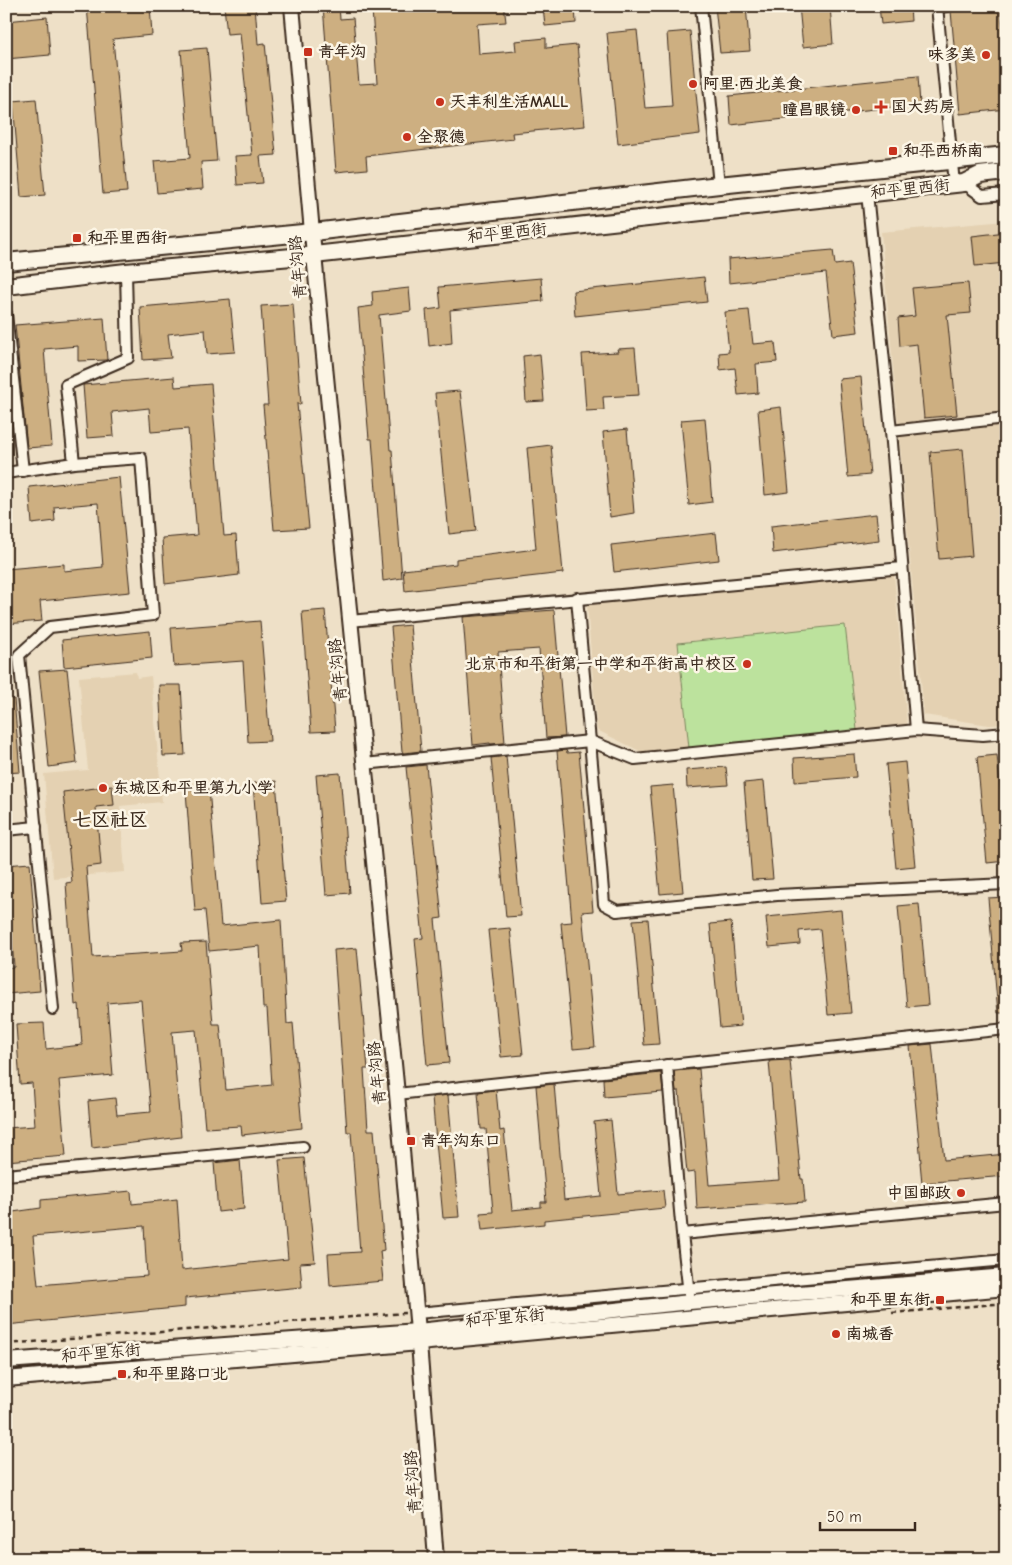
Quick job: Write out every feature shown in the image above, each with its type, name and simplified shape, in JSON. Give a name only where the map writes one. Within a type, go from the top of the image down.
[{"type":"main road","name":"和平里西街","points":[[6,262],[313,232],[718,185],[1006,155]]},
{"type":"main road","name":"和平里西街","points":[[6,286],[126,272],[314,255],[959,184],[980,175],[1006,172]]},
{"type":"street","name":"青年沟路","points":[[292,6],[314,255],[397,1094],[417,1313],[436,1559]]},
{"type":"street","points":[[701,6],[718,185]]},
{"type":"street","points":[[940,7],[951,161],[959,184],[982,196],[1006,194]]},
{"type":"street","points":[[867,193],[891,431],[916,730]]},
{"type":"street","points":[[74,463],[66,385],[128,358],[126,272]]},
{"type":"street","points":[[6,314],[24,471]]},
{"type":"street","points":[[891,431],[1006,418]]},
{"type":"street","points":[[6,473],[74,463],[141,458],[153,615],[50,627],[19,655],[53,1009]]},
{"type":"street","points":[[350,621],[902,568]]},
{"type":"street","points":[[577,598],[594,771],[604,904],[617,911],[777,895],[1006,884]]},
{"type":"street","points":[[364,764],[590,741],[635,759],[916,730],[983,735],[1006,733]]},
{"type":"street","points":[[6,830],[36,827]]},
{"type":"street","points":[[397,1094],[1006,1029]]},
{"type":"street","points":[[667,1065],[689,1295]]},
{"type":"street","points":[[6,1175],[303,1147]]},
{"type":"street","points":[[682,1234],[1006,1203]]},
{"type":"street","points":[[417,1313],[689,1295],[1006,1260]]},
{"type":"street","name":"和平里东街","points":[[6,1362],[419,1337],[689,1295],[1006,1276]]},
{"type":"street","name":"和平里东街","points":[[6,1379],[419,1337],[1006,1288]]},
{"type":"path","points":[[6,1344],[417,1313]]},
{"type":"shaded area","points":[[1006,221],[1006,724],[989,725],[924,715],[881,232]]},
{"type":"shaded area","name":"北京市和平街第一中学和平街高中校区","points":[[894,575],[907,725],[644,753],[597,730],[587,604]]},
{"type":"shaded area","name":"东城区和平里第九小学","points":[[136,672],[137,678],[151,676],[162,802],[120,806],[125,872],[53,878],[44,774],[88,770],[79,677]]},
{"type":"green space","points":[[845,625],[857,730],[689,748],[678,643]]},
{"type":"building","points":[[87,6],[150,6],[152,35],[113,39],[127,192],[103,194]]},
{"type":"building","points":[[224,6],[255,6],[258,44],[265,43],[276,155],[260,156],[263,183],[237,185],[235,156],[252,155],[240,33],[227,34]]},
{"type":"building","points":[[323,6],[339,6],[340,19],[353,18],[359,84],[377,83],[372,9],[406,6],[504,6],[506,22],[477,24],[479,54],[516,51],[515,41],[546,38],[546,48],[577,45],[585,126],[512,133],[513,139],[366,156],[367,169],[336,172]]},
{"type":"building","points":[[543,6],[575,6],[576,23],[545,26]]},
{"type":"building","points":[[715,6],[746,6],[750,51],[720,53]]},
{"type":"building","points":[[799,6],[830,6],[833,44],[803,47]]},
{"type":"building","points":[[879,6],[910,6],[911,21],[881,24]]},
{"type":"building","points":[[1000,6],[1006,67],[1006,109],[960,114],[951,11]]},
{"type":"building","points":[[47,17],[50,55],[6,59],[6,21]]},
{"type":"building","points":[[637,30],[645,108],[672,106],[667,33],[690,31],[700,134],[618,144],[607,33]]},
{"type":"building","points":[[207,48],[217,161],[201,162],[203,189],[157,193],[154,161],[190,158],[181,50]]},
{"type":"building","points":[[918,76],[920,104],[731,125],[729,96]]},
{"type":"building","points":[[36,99],[45,195],[21,197],[13,101]]},
{"type":"building","points":[[1006,232],[1006,263],[975,266],[972,236]]},
{"type":"building","points":[[833,250],[835,265],[850,263],[858,332],[833,335],[826,273],[729,283],[728,259]]},
{"type":"building","points":[[704,277],[707,302],[575,316],[573,291]]},
{"type":"building","points":[[541,278],[543,301],[450,310],[452,343],[429,346],[426,310],[441,308],[439,287]]},
{"type":"building","points":[[968,283],[971,313],[947,315],[957,415],[924,418],[917,344],[900,346],[898,318],[915,316],[912,288]]},
{"type":"building","points":[[409,288],[411,311],[379,315],[402,578],[383,581],[372,439],[369,439],[358,308],[373,306],[372,292]]},
{"type":"building","points":[[230,299],[235,352],[207,354],[205,330],[168,334],[171,358],[143,360],[140,307]]},
{"type":"building","points":[[293,304],[301,404],[297,404],[309,528],[274,530],[263,405],[268,405],[261,306]]},
{"type":"building","points":[[749,310],[753,344],[775,342],[777,362],[756,364],[758,393],[738,395],[735,368],[720,370],[719,353],[729,352],[725,312]]},
{"type":"building","points":[[104,318],[107,360],[78,361],[78,346],[44,349],[52,446],[27,448],[15,325]]},
{"type":"building","points":[[635,348],[639,395],[603,397],[604,410],[586,411],[582,354],[618,352],[617,349]]},
{"type":"building","points":[[540,354],[544,401],[526,402],[523,356]]},
{"type":"building","points":[[174,377],[175,387],[211,384],[224,536],[236,535],[239,575],[165,584],[162,538],[197,535],[188,429],[151,432],[149,408],[112,412],[114,436],[87,438],[83,385]]},
{"type":"building","points":[[861,377],[870,475],[848,477],[839,379]]},
{"type":"building","points":[[460,391],[476,531],[449,534],[435,393]]},
{"type":"building","points":[[781,407],[789,492],[765,495],[758,410]]},
{"type":"building","points":[[705,418],[712,502],[689,505],[681,420]]},
{"type":"building","points":[[627,429],[634,513],[610,517],[603,432]]},
{"type":"building","points":[[551,445],[563,573],[405,591],[403,570],[456,564],[456,559],[536,549],[527,448]]},
{"type":"building","points":[[963,449],[972,556],[939,559],[930,452]]},
{"type":"building","points":[[119,477],[130,592],[40,601],[42,621],[6,624],[6,569],[64,564],[64,571],[103,567],[98,503],[54,507],[55,521],[32,524],[29,487]]},
{"type":"building","points":[[876,514],[879,540],[773,553],[771,526]]},
{"type":"building","points":[[716,533],[719,560],[614,572],[611,545]]},
{"type":"building","points":[[325,610],[335,731],[311,732],[302,612]]},
{"type":"building","points":[[554,610],[565,737],[546,738],[539,649],[498,652],[505,743],[473,745],[463,617]]},
{"type":"building","points":[[260,621],[270,741],[248,742],[243,661],[174,666],[171,628]]},
{"type":"building","points":[[410,625],[421,751],[404,753],[402,752],[391,627]]},
{"type":"building","points":[[150,631],[152,658],[64,667],[62,640]]},
{"type":"building","points":[[67,669],[77,763],[49,767],[39,671]]},
{"type":"building","points":[[159,685],[181,685],[185,755],[163,756]]},
{"type":"building","points":[[6,699],[14,699],[20,772],[6,773]]},
{"type":"building","points":[[566,750],[567,753],[579,752],[593,911],[582,912],[595,1047],[573,1049],[561,923],[572,922],[557,751]]},
{"type":"building","points":[[854,754],[856,777],[795,782],[794,758]]},
{"type":"building","points":[[997,755],[1006,861],[987,863],[977,757]]},
{"type":"building","points":[[506,756],[521,916],[506,917],[491,758]]},
{"type":"building","points":[[905,762],[915,866],[896,868],[886,764]]},
{"type":"building","points":[[426,765],[442,918],[435,919],[449,1063],[427,1065],[415,939],[423,938],[406,767]]},
{"type":"building","points":[[726,767],[728,785],[687,788],[686,770]]},
{"type":"building","points":[[340,773],[350,893],[326,895],[316,775]]},
{"type":"building","points":[[276,781],[286,901],[262,903],[253,783]]},
{"type":"building","points":[[764,781],[773,879],[752,880],[744,783]]},
{"type":"building","points":[[673,785],[683,892],[660,894],[650,787]]},
{"type":"building","points":[[112,786],[114,805],[96,807],[101,865],[86,867],[93,957],[182,951],[181,943],[206,942],[213,1024],[220,1024],[226,1090],[272,1085],[267,1008],[263,1008],[260,946],[209,951],[205,910],[195,911],[186,791],[209,789],[221,926],[281,920],[287,1024],[293,1023],[302,1128],[242,1135],[241,1126],[205,1128],[196,1030],[172,1032],[181,1137],[92,1148],[88,1101],[115,1098],[117,1115],[151,1112],[141,1000],[107,1003],[113,1075],[59,1080],[66,1156],[6,1161],[6,1128],[35,1126],[32,1083],[20,1084],[16,1024],[44,1023],[46,1049],[82,1045],[79,1004],[75,1005],[66,883],[72,882],[63,792]]},
{"type":"building","points":[[30,863],[40,991],[6,994],[6,968],[14,967],[8,891],[6,891],[6,865]]},
{"type":"building","points":[[1006,897],[1006,1013],[998,1013],[988,898]]},
{"type":"building","points":[[919,904],[928,1005],[907,1007],[898,906]]},
{"type":"building","points":[[841,910],[851,1013],[828,1015],[820,929],[799,931],[800,944],[769,947],[766,917]]},
{"type":"building","points":[[648,919],[659,1044],[644,1045],[633,920]]},
{"type":"building","points":[[731,922],[741,1026],[720,1028],[710,924]]},
{"type":"building","points":[[510,928],[523,1055],[501,1057],[488,930]]},
{"type":"building","points":[[357,948],[368,1069],[364,1069],[368,1130],[374,1130],[384,1250],[380,1251],[383,1281],[330,1286],[328,1254],[360,1252],[351,1132],[347,1132],[334,950]]},
{"type":"building","points":[[932,1044],[944,1160],[1006,1154],[1006,1176],[922,1183],[910,1046]]},
{"type":"building","points":[[790,1060],[801,1179],[803,1179],[805,1202],[697,1209],[695,1172],[687,1173],[679,1091],[676,1091],[674,1071],[699,1069],[709,1185],[779,1180],[769,1061]]},
{"type":"building","points":[[661,1073],[663,1092],[604,1097],[603,1079]]},
{"type":"building","points":[[554,1084],[564,1200],[601,1196],[594,1122],[611,1120],[618,1194],[663,1190],[665,1208],[544,1220],[544,1224],[482,1230],[480,1213],[493,1212],[486,1129],[481,1129],[478,1092],[496,1090],[500,1131],[504,1130],[512,1210],[541,1207],[541,1202],[546,1202],[536,1086]]},
{"type":"building","points":[[448,1095],[459,1217],[443,1218],[432,1097]]},
{"type":"building","points":[[304,1158],[315,1262],[300,1263],[302,1287],[185,1298],[185,1307],[6,1325],[6,1213],[41,1208],[41,1200],[131,1191],[132,1204],[177,1199],[182,1270],[288,1259],[279,1160]],"holes":[[[144,1226],[147,1276],[38,1285],[33,1236]]]},
{"type":"building","points":[[240,1160],[244,1209],[218,1212],[214,1163]]},
{"type":"place","name":"青年沟","points":[[308,52]]},
{"type":"place","name":"味多美","points":[[986,55]]},
{"type":"place","name":"阿里·西北美食","points":[[693,84]]},
{"type":"place","name":"天丰利生活MALL","points":[[440,102]]},
{"type":"place","name":"国大药房","points":[[881,107]]},
{"type":"place","name":"瞳昌眼镜","points":[[856,110]]},
{"type":"place","name":"全聚德","points":[[407,137]]},
{"type":"place","name":"和平西桥南","points":[[893,151]]},
{"type":"place","name":"和平里西街","points":[[77,238]]},
{"type":"place","name":"北京市和平街第一中学和平街高中校区","points":[[747,664]]},
{"type":"place","name":"东城区和平里第九小学","points":[[103,788]]},
{"type":"place","name":"青年沟东口","points":[[411,1141]]},
{"type":"place","name":"中国邮政","points":[[961,1193]]},
{"type":"place","name":"和平里东街","points":[[940,1300]]},
{"type":"place","name":"南城香","points":[[836,1334]]},
{"type":"place","name":"和平里路口北","points":[[122,1374]]},
{"type":"district","name":"七区社区","points":[[110,820]]}]
